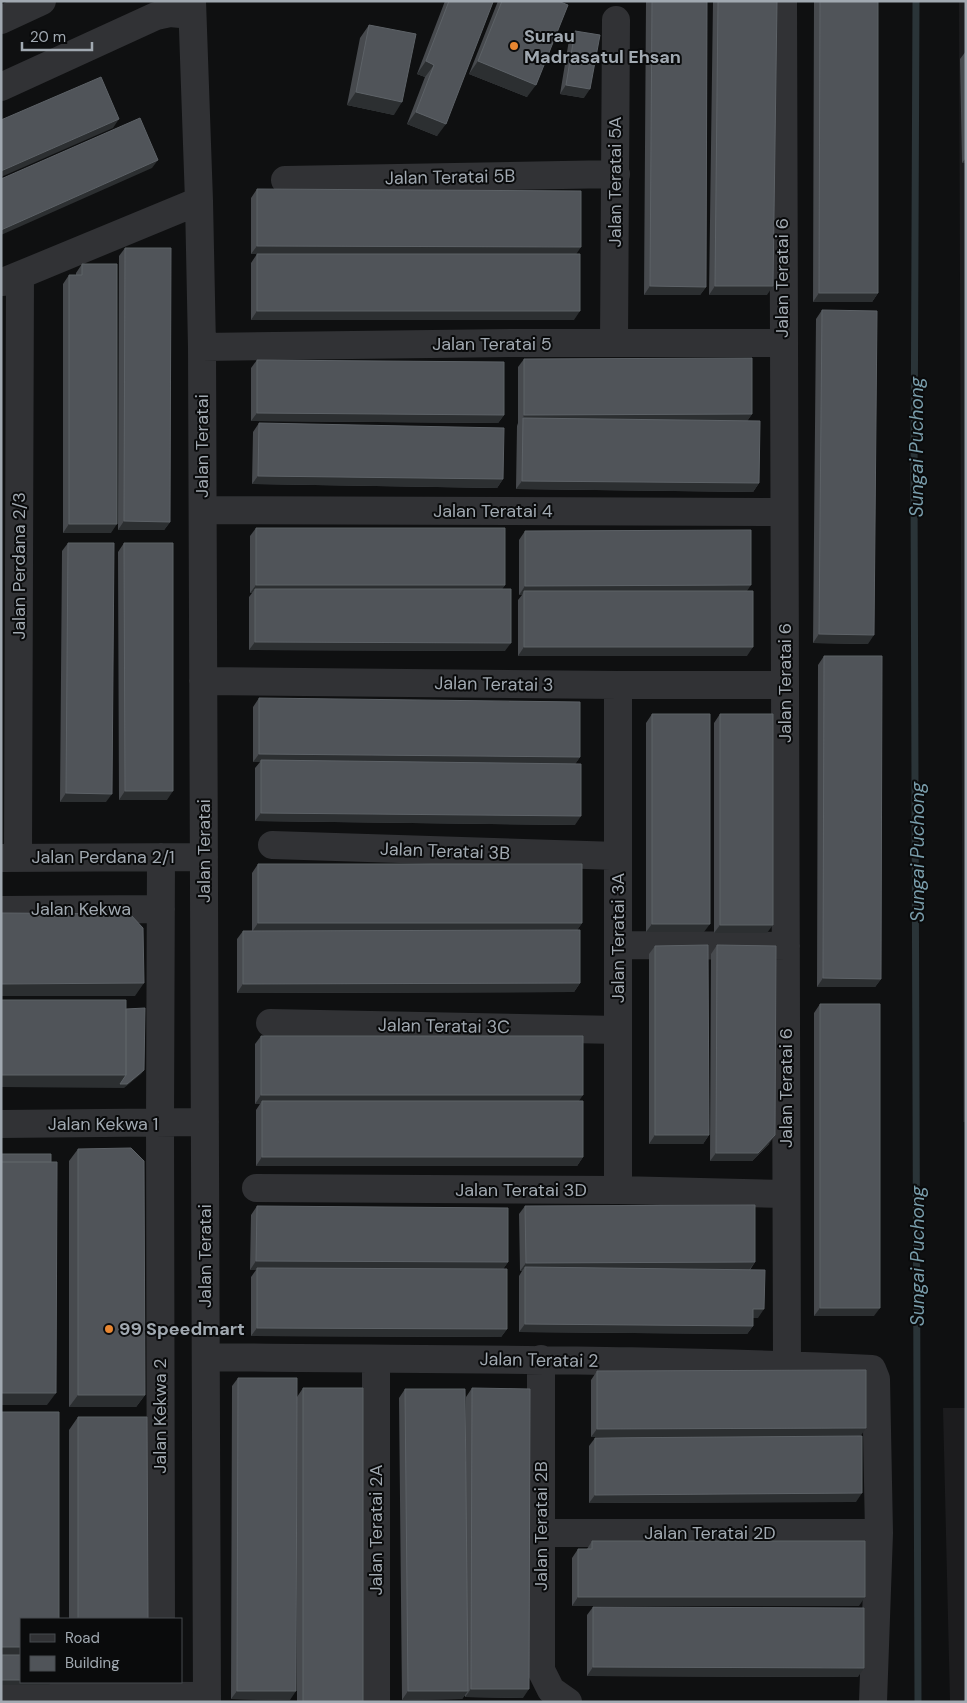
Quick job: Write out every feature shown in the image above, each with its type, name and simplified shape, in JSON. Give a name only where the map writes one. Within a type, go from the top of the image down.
[{"type":"street","points":[[1,20],[42,1]]},
{"type":"street","name":"Jalan Teratai 6","points":[[783,1],[782,343],[785,685],[786,1365]]},
{"type":"street","points":[[1,87],[156,16],[192,8]]},
{"type":"street","name":"Jalan Teratai","points":[[192,8],[202,347],[207,1699]]},
{"type":"street","name":"Jalan Teratai 5A","points":[[614,343],[616,20]]},
{"type":"street","name":"Jalan Teratai 5B","points":[[285,180],[616,174]]},
{"type":"street","points":[[11,279],[199,201]]},
{"type":"street","name":"Jalan Perdana 2/3","points":[[10,858],[11,279]]},
{"type":"street","name":"Jalan Teratai 5","points":[[202,347],[782,343]]},
{"type":"street","name":"Jalan Teratai 4","points":[[203,510],[783,512]]},
{"type":"street","name":"Jalan Teratai 3","points":[[204,681],[785,685]]},
{"type":"street","name":"Jalan Teratai 3A","points":[[618,685],[618,1190]]},
{"type":"street","name":"Jalan Teratai 3B","points":[[272,845],[618,856]]},
{"type":"street","name":"Jalan Kekwa 2","points":[[161,857],[161,1618]]},
{"type":"street","name":"Jalan Perdana 2/1","points":[[10,858],[204,857]]},
{"type":"street","name":"Jalan Kekwa","points":[[1,910],[161,909]]},
{"type":"street","points":[[618,945],[786,946]]},
{"type":"street","name":"Jalan Teratai 3C","points":[[270,1023],[618,1030]]},
{"type":"street","name":"Jalan Kekwa 1","points":[[1,1124],[205,1122]]},
{"type":"street","name":"Jalan Teratai 3D","points":[[256,1188],[618,1190],[786,1194]]},
{"type":"street","name":"Jalan Teratai 2","points":[[206,1358],[542,1359],[786,1365],[872,1370],[876,1379],[879,1533]]},
{"type":"street","name":"Jalan Teratai 2A","points":[[376,1359],[376,1702]]},
{"type":"street","name":"Jalan Teratai 2B","points":[[542,1359],[542,1670],[560,1696]]},
{"type":"street","name":"Jalan Teratai 2D","points":[[542,1533],[879,1533]]},
{"type":"street","points":[[873,1702],[879,1533]]},
{"type":"street","points":[[1,1695],[161,1688],[207,1699]]},
{"type":"shaded area","points":[[959,1],[966,1],[966,1122],[963,1122]]},
{"type":"shaded area","points":[[943,1408],[966,1408],[966,1702],[950,1702]]},
{"type":"building","points":[[449,1],[493,2],[446,124],[416,112],[434,65],[426,61]]},
{"type":"building","name":"Surau Madrasatul Ehsan","points":[[502,1],[558,1],[568,5],[536,85],[478,61]]},
{"type":"building","points":[[652,1],[707,1],[706,287],[650,286]]},
{"type":"building","points":[[718,1],[777,1],[773,286],[715,286]]},
{"type":"building","points":[[820,1],[878,1],[878,293],[819,293]]},
{"type":"building","points":[[369,25],[416,34],[402,102],[356,92]]},
{"type":"building","points":[[575,31],[600,35],[590,89],[566,85]]},
{"type":"building","points":[[101,77],[119,119],[1,171],[1,120]]},
{"type":"building","points":[[140,118],[158,160],[1,230],[1,179]]},
{"type":"building","points":[[257,189],[581,191],[581,247],[257,246]]},
{"type":"building","points":[[125,248],[171,248],[170,522],[124,521]]},
{"type":"building","points":[[257,254],[580,254],[580,311],[257,311]]},
{"type":"building","points":[[82,264],[117,264],[117,524],[69,524],[69,275],[82,275]]},
{"type":"building","points":[[822,310],[877,311],[874,635],[819,634]]},
{"type":"building","points":[[752,358],[752,414],[524,415],[524,359]]},
{"type":"building","points":[[257,360],[504,362],[504,415],[257,413]]},
{"type":"building","points":[[523,418],[760,421],[759,483],[522,481]]},
{"type":"building","points":[[259,423],[504,428],[503,479],[258,476]]},
{"type":"building","points":[[256,528],[505,528],[505,585],[256,585]]},
{"type":"building","points":[[751,530],[751,585],[525,586],[525,531]]},
{"type":"building","points":[[68,543],[114,543],[112,794],[66,793]]},
{"type":"building","points":[[124,543],[173,543],[173,791],[125,791]]},
{"type":"building","points":[[255,589],[511,589],[511,643],[255,642]]},
{"type":"building","points":[[524,591],[753,591],[753,647],[524,647]]},
{"type":"building","points":[[824,656],[882,656],[881,979],[823,978]]},
{"type":"building","points":[[259,698],[580,702],[580,757],[259,754]]},
{"type":"building","points":[[652,714],[710,714],[710,924],[652,924]]},
{"type":"building","points":[[720,714],[773,714],[773,925],[720,925]]},
{"type":"building","points":[[261,760],[581,764],[581,816],[261,813]]},
{"type":"building","points":[[258,864],[582,864],[582,923],[258,923]]},
{"type":"building","points":[[1,913],[130,914],[143,928],[144,983],[1,984]]},
{"type":"building","points":[[580,930],[580,983],[243,984],[243,931]]},
{"type":"building","points":[[708,945],[709,1135],[655,1135],[655,946]]},
{"type":"building","points":[[717,945],[776,946],[775,1135],[758,1153],[716,1153]]},
{"type":"building","points":[[1,1000],[126,1000],[126,1075],[1,1075]]},
{"type":"building","points":[[820,1004],[880,1004],[880,1308],[820,1308]]},
{"type":"building","points":[[145,1008],[144,1070],[127,1084],[120,1084],[126,1075],[126,1009]]},
{"type":"building","points":[[261,1036],[583,1036],[583,1095],[261,1095]]},
{"type":"building","points":[[262,1101],[583,1101],[583,1157],[262,1157]]},
{"type":"building","points":[[131,1148],[144,1161],[145,1395],[78,1395],[78,1149]]},
{"type":"building","points":[[1,1154],[51,1154],[51,1162],[1,1162]]},
{"type":"building","points":[[1,1162],[57,1162],[56,1393],[1,1393]]},
{"type":"building","points":[[755,1205],[755,1262],[526,1263],[525,1206]]},
{"type":"building","points":[[257,1206],[508,1208],[508,1262],[256,1261]]},
{"type":"building","points":[[525,1267],[765,1270],[764,1309],[753,1309],[753,1326],[525,1324]]},
{"type":"building","points":[[257,1268],[507,1269],[507,1329],[257,1328]]},
{"type":"building","points":[[866,1370],[866,1428],[597,1429],[597,1371]]},
{"type":"building","points":[[238,1378],[297,1378],[296,1691],[237,1691]]},
{"type":"building","points":[[303,1388],[363,1388],[363,1702],[303,1702]]},
{"type":"building","points":[[472,1388],[530,1389],[529,1689],[471,1689]]},
{"type":"building","points":[[405,1389],[465,1389],[468,1691],[408,1691]]},
{"type":"building","points":[[1,1412],[59,1412],[59,1618],[20,1618],[20,1647],[1,1647]]},
{"type":"building","points":[[78,1417],[147,1417],[148,1618],[78,1618]]},
{"type":"building","points":[[862,1436],[862,1493],[595,1495],[595,1438]]},
{"type":"building","points":[[592,1541],[865,1541],[865,1597],[578,1597],[578,1549],[592,1549]]},
{"type":"building","points":[[593,1607],[864,1608],[864,1668],[593,1667]]},
{"type":"building","points":[[1,1655],[20,1655],[20,1680],[1,1680]]},
{"type":"waterway","name":"Sungai Puchong","points":[[916,1],[914,481],[918,1702]]},
{"type":"place","name":"Surau Madrasatul Ehsan","points":[[514,46]]},
{"type":"place","name":"99 Speedmart","points":[[109,1329]]}]
